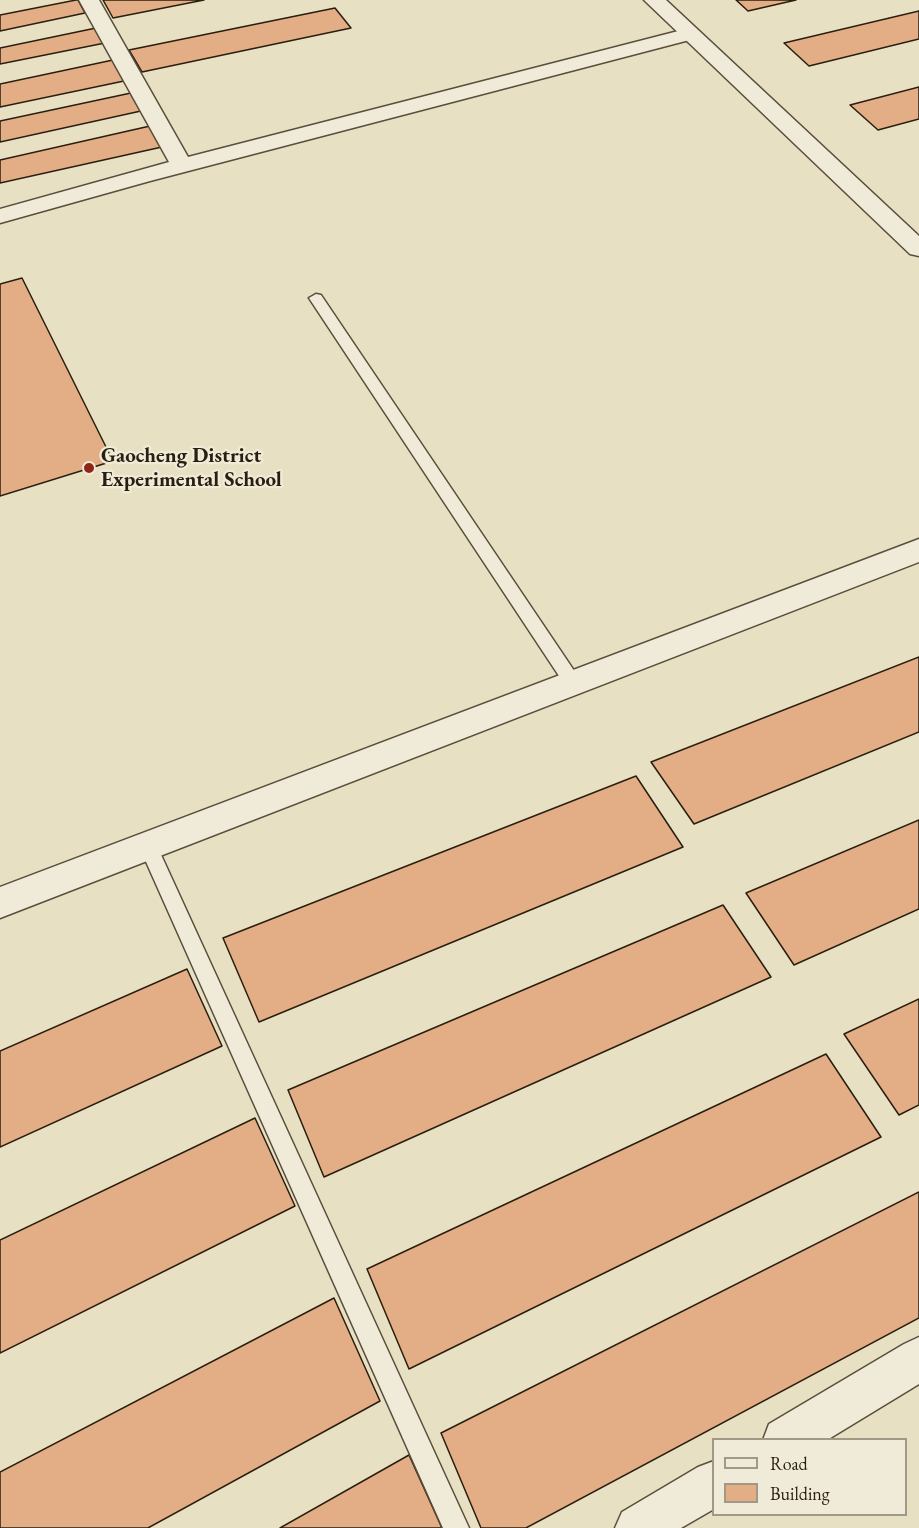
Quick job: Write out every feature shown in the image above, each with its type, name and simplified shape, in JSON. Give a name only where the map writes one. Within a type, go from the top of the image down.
[{"type":"street","points":[[89,0],[182,166]]},
{"type":"street","points":[[654,0],[919,249]]},
{"type":"street","points":[[0,216],[182,166],[690,34]]},
{"type":"street","points":[[0,903],[919,550]]},
{"type":"street","points":[[788,1438],[919,1359]]},
{"type":"street","points":[[638,1528],[712,1484]]},
{"type":"lane","points":[[316,297],[573,683]]},
{"type":"lane","points":[[148,846],[456,1528]]},
{"type":"building","points":[[78,0],[85,13],[0,31],[0,15]]},
{"type":"building","points":[[103,0],[204,0],[113,18]]},
{"type":"building","points":[[736,0],[796,0],[748,11]]},
{"type":"building","points":[[335,8],[351,28],[142,72],[129,50]]},
{"type":"building","points":[[919,11],[919,39],[809,66],[784,43]]},
{"type":"building","points":[[96,28],[105,43],[0,64],[0,48]]},
{"type":"building","points":[[113,60],[124,81],[0,107],[0,84]]},
{"type":"building","points":[[919,87],[919,119],[878,130],[850,105]]},
{"type":"building","points":[[131,93],[141,111],[0,142],[0,121]]},
{"type":"building","points":[[150,126],[162,147],[0,183],[0,160]]},
{"type":"building","points":[[22,278],[113,461],[0,496],[0,284]]},
{"type":"building","points":[[919,657],[919,732],[694,824],[651,762]]},
{"type":"building","points":[[636,776],[683,847],[259,1022],[223,938]]},
{"type":"building","points":[[919,820],[919,909],[794,965],[746,893]]},
{"type":"building","points":[[723,905],[771,977],[324,1177],[288,1090]]},
{"type":"building","points":[[187,969],[222,1046],[0,1147],[0,1051]]},
{"type":"building","points":[[919,999],[919,1105],[899,1115],[844,1034]]},
{"type":"building","points":[[826,1054],[881,1137],[409,1369],[367,1269]]},
{"type":"building","points":[[255,1118],[295,1206],[0,1353],[0,1240]]},
{"type":"building","points":[[919,1192],[919,1318],[526,1528],[481,1528],[441,1433]]},
{"type":"building","points":[[334,1298],[380,1401],[148,1528],[0,1528],[0,1472]]},
{"type":"building","points":[[409,1455],[442,1528],[280,1528]]},
{"type":"place","name":"Gaocheng District Experimental School","points":[[89,468]]}]
